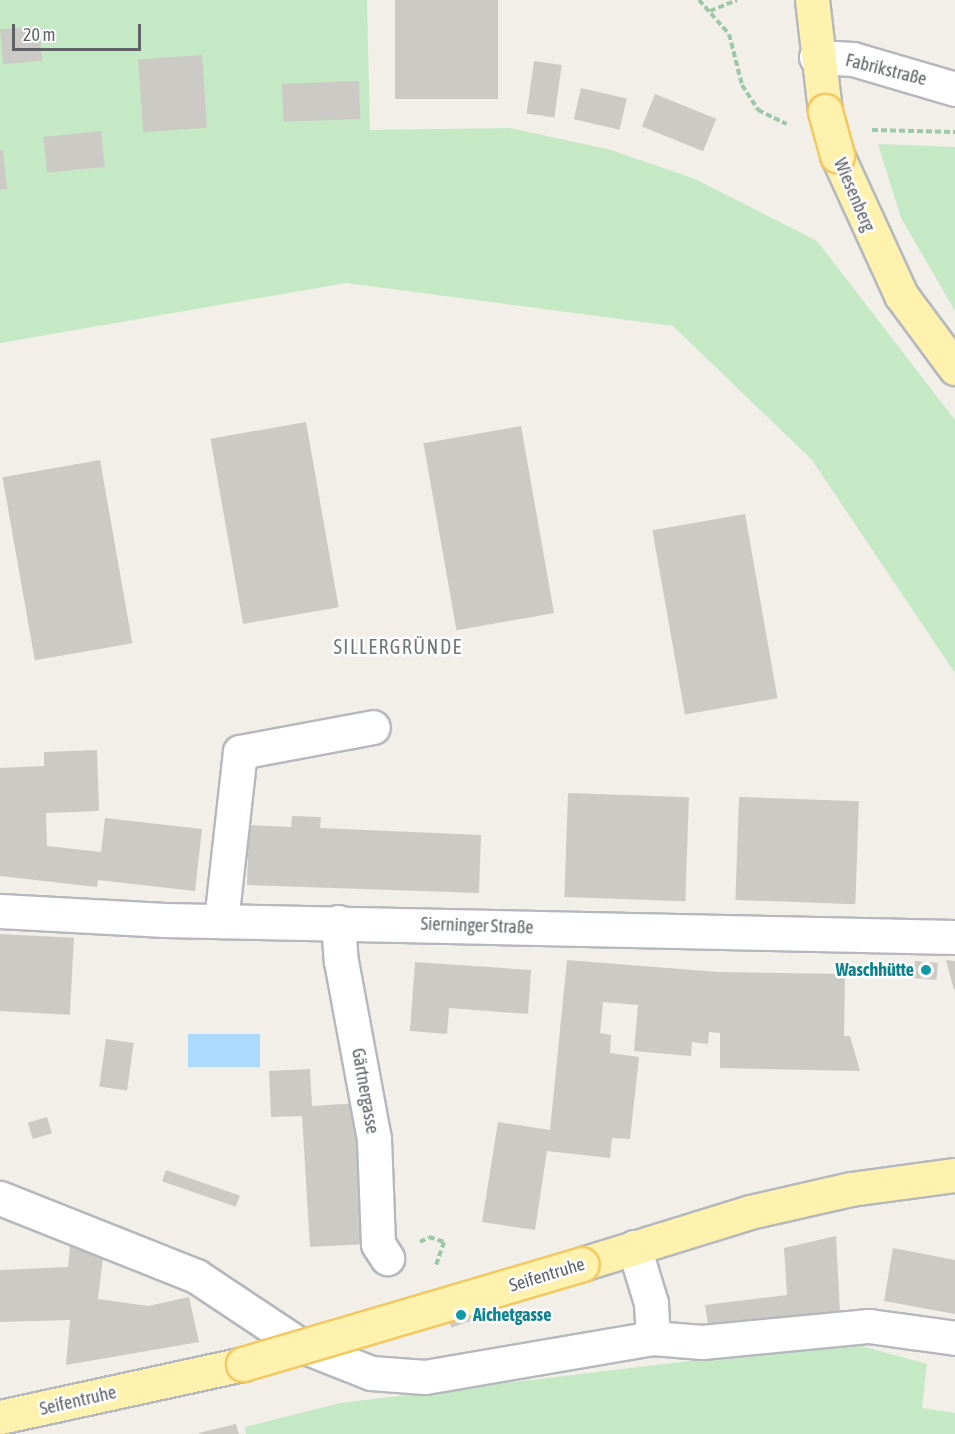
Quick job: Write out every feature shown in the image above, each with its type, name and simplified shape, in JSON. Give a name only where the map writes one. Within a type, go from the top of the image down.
[{"type":"main road","name":"Wiesenberg","points":[[812,0],[816,57],[825,111],[837,155],[901,295],[955,368]]},
{"type":"main road","name":"Seifentruhe","points":[[0,1417],[243,1364],[761,1210],[851,1189],[955,1174]]},
{"type":"street","name":"Fabrikstraße","points":[[816,57],[853,59],[955,89]]},
{"type":"street","points":[[221,921],[240,752],[373,727]]},
{"type":"street","name":"Sierninger Straße","points":[[0,911],[221,921],[955,937]]},
{"type":"street","name":"Gärtnergasse","points":[[338,922],[340,961],[374,1139],[378,1244],[387,1258]]},
{"type":"street","points":[[0,1198],[196,1276],[267,1323],[342,1365],[425,1377],[653,1338],[702,1342],[869,1326],[955,1338]]},
{"type":"street","points":[[634,1247],[651,1303],[653,1338]]},
{"type":"path","points":[[699,0],[729,34],[742,85],[758,110],[790,126]]},
{"type":"path","points":[[711,11],[737,0]]},
{"type":"path","points":[[872,130],[955,132]]},
{"type":"green space","points":[[0,0],[367,0],[370,130],[510,128],[611,150],[695,179],[817,241],[955,420],[955,673],[812,460],[673,326],[346,283],[0,343]]},
{"type":"green space","points":[[878,144],[955,147],[955,311],[901,218]]},
{"type":"green space","points":[[847,1342],[927,1364],[922,1408],[955,1413],[955,1434],[246,1434],[245,1427],[340,1403]]},
{"type":"water","points":[[188,1034],[260,1034],[260,1067],[188,1067]]},
{"type":"building","points":[[395,0],[498,0],[498,99],[395,99]]},
{"type":"building","points":[[39,26],[42,61],[3,64],[0,29]]},
{"type":"building","points":[[202,55],[207,128],[143,132],[138,59]]},
{"type":"building","points":[[534,61],[562,65],[554,117],[527,113]]},
{"type":"building","points":[[359,81],[360,119],[283,122],[282,84]]},
{"type":"building","points":[[581,88],[627,99],[620,130],[574,119]]},
{"type":"building","points":[[655,94],[716,119],[703,151],[642,126]]},
{"type":"building","points":[[101,131],[105,167],[47,173],[43,137]]},
{"type":"building","points":[[0,150],[3,150],[7,189],[0,190]]},
{"type":"building","points":[[306,422],[339,607],[243,624],[210,439]]},
{"type":"building","points":[[521,426],[554,613],[456,630],[424,443]]},
{"type":"building","points":[[100,460],[132,643],[35,660],[3,477]]},
{"type":"building","points":[[745,514],[777,698],[685,714],[652,530]]},
{"type":"building","points":[[97,750],[99,811],[46,813],[47,846],[101,852],[105,818],[202,829],[195,891],[98,880],[97,887],[0,876],[0,768],[44,766],[44,752]]},
{"type":"building","points":[[568,793],[689,797],[685,901],[564,897]]},
{"type":"building","points":[[739,797],[859,801],[855,904],[735,900]]},
{"type":"building","points":[[292,816],[321,817],[320,828],[481,835],[479,893],[247,885],[249,825],[291,827]]},
{"type":"building","points":[[0,934],[74,938],[70,1015],[0,1011]]},
{"type":"building","points":[[567,960],[718,972],[845,974],[844,1036],[850,1036],[860,1071],[720,1068],[720,1033],[709,1032],[708,1044],[692,1042],[691,1056],[634,1051],[638,1005],[603,1002],[600,1033],[611,1035],[610,1053],[639,1057],[630,1139],[612,1138],[610,1158],[547,1151],[535,1230],[482,1222],[498,1122],[550,1130]]},
{"type":"building","points":[[946,960],[955,961],[954,990]]},
{"type":"building","name":"Waschhütte","points":[[915,961],[938,963],[936,980],[914,978]]},
{"type":"building","points":[[415,962],[531,970],[528,1014],[449,1008],[447,1034],[410,1031]]},
{"type":"building","points":[[106,1039],[134,1043],[127,1090],[99,1087]]},
{"type":"building","points":[[310,1069],[312,1106],[359,1103],[367,1244],[310,1247],[302,1116],[271,1117],[269,1071]]},
{"type":"building","points":[[47,1117],[52,1133],[33,1139],[28,1123]]},
{"type":"building","points":[[166,1170],[240,1195],[236,1207],[162,1181]]},
{"type":"building","points":[[836,1236],[840,1312],[708,1325],[705,1305],[787,1295],[784,1248]]},
{"type":"building","points":[[70,1246],[104,1249],[98,1299],[148,1306],[189,1297],[199,1342],[66,1365],[70,1320],[0,1322],[0,1270],[68,1267]]},
{"type":"building","points":[[893,1248],[955,1260],[955,1314],[884,1301]]},
{"type":"building","name":"Aichetgasse","points":[[471,1302],[477,1319],[451,1328],[445,1311]]},
{"type":"building","points":[[236,1424],[239,1434],[199,1434],[199,1433]]},
{"type":"place","name":"Waschhütte","points":[[926,970]]},
{"type":"place","name":"Aichetgasse","points":[[461,1315]]},
{"type":"district","name":"SILLERGRÜNDE","points":[[398,646]]}]
